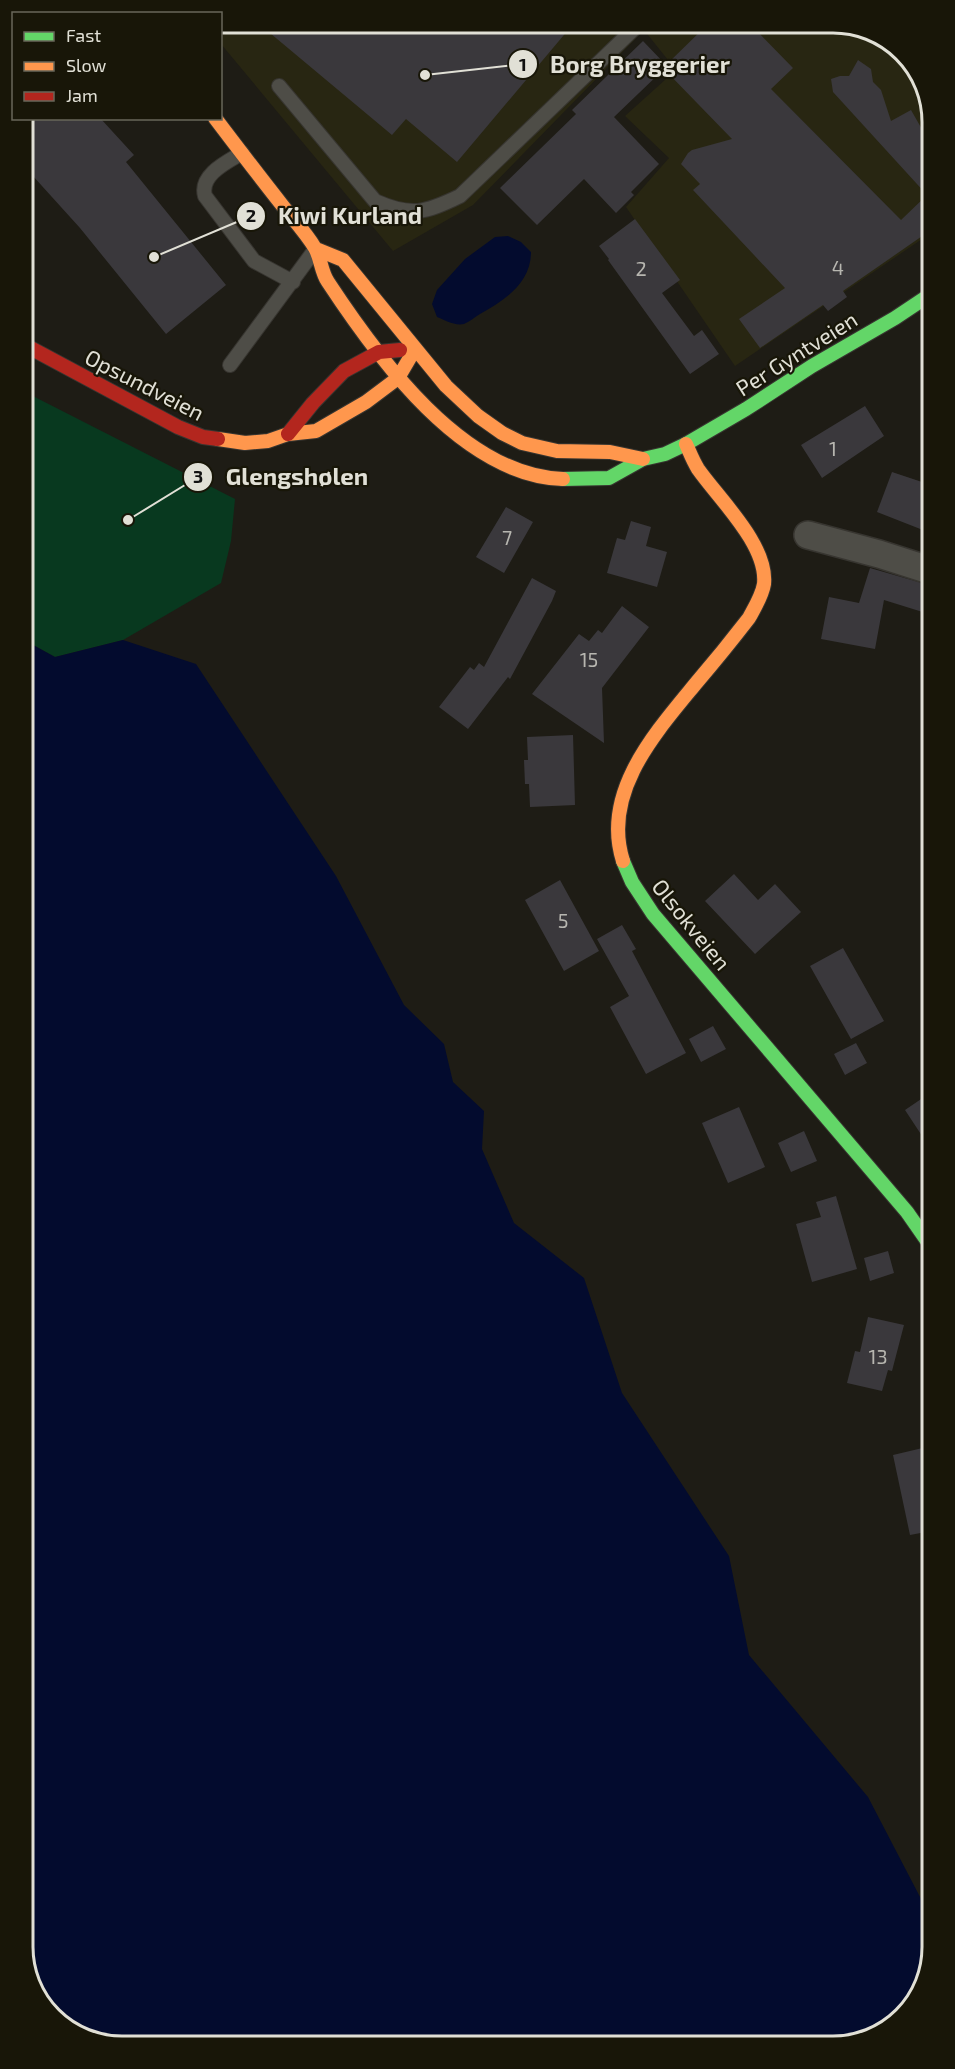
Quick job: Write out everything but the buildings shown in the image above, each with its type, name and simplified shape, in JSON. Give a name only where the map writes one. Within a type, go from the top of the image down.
[{"type":"street","points":[[217,120],[316,249],[326,279],[398,378],[443,423],[474,448],[502,465],[552,479],[609,478],[643,459]]},
{"type":"street","points":[[316,249],[343,260],[446,386],[478,416],[502,433],[522,443],[557,451],[610,452],[643,459]]},
{"type":"street","name":"Per Gyntveien","points":[[643,459],[665,454],[686,444],[922,300]]},
{"type":"street","name":"Opsundveien","points":[[33,349],[178,427],[203,437],[245,444],[268,441],[288,434],[316,432],[366,402],[398,378],[415,349]]},
{"type":"street","points":[[288,434],[313,403],[344,371],[379,352],[415,349]]},
{"type":"street","name":"Olsokveien","points":[[686,444],[696,466],[750,538],[762,562],[765,578],[761,597],[749,618],[658,730],[633,768],[620,810],[618,827],[623,863],[641,898],[653,914],[907,1212],[922,1234]]},
{"type":"street","points":[[808,535],[922,568]]},
{"type":"lane","points":[[279,86],[375,201],[393,209],[417,212],[444,204],[460,196],[630,33]]},
{"type":"lane","points":[[242,153],[210,175],[203,191],[254,261],[293,282]]},
{"type":"lane","points":[[230,365],[316,249]]},
{"type":"shaded area","points":[[222,33],[641,33],[473,205],[393,251],[222,45]]},
{"type":"shaded area","points":[[646,33],[839,33],[862,38],[878,45],[896,59],[913,83],[920,105],[922,239],[735,366],[626,207],[669,158],[625,116],[676,70]]},
{"type":"green space","points":[[33,396],[235,499],[231,541],[221,583],[123,640],[55,657],[33,645]]},
{"type":"water","points":[[508,236],[521,242],[531,252],[527,273],[515,289],[499,303],[464,324],[437,317],[432,304],[437,290],[465,259],[495,237]]},
{"type":"water","points":[[123,640],[196,664],[336,876],[404,1005],[444,1044],[453,1082],[484,1111],[482,1149],[514,1223],[584,1278],[622,1393],[729,1556],[749,1655],[868,1797],[922,1901],[922,1947],[917,1976],[904,2001],[892,2014],[862,2031],[833,2036],[116,2036],[93,2031],[77,2024],[51,2001],[38,1976],[33,1947],[33,645],[55,657]]},
{"type":"traffic: fast","points":[[563,479],[609,478],[643,459],[665,454],[686,444],[922,300]]},
{"type":"traffic: fast","points":[[623,861],[632,882],[653,914],[907,1212],[922,1234]]},
{"type":"traffic: slow","points":[[217,120],[304,231],[317,252],[326,278],[348,312],[398,377],[427,408],[458,435],[491,458],[526,473],[563,479]]},
{"type":"traffic: slow","points":[[316,249],[343,260],[446,386],[478,416],[502,433],[522,443],[557,451],[610,452],[643,459]]},
{"type":"traffic: slow","points":[[218,439],[245,443],[268,441],[288,434],[316,431],[366,402],[398,378],[415,349]]},
{"type":"traffic: slow","points":[[623,861],[618,836],[620,811],[626,787],[636,764],[665,721],[749,618],[764,584],[763,569],[750,538],[698,469],[686,444]]},
{"type":"traffic: jam","points":[[33,349],[178,427],[203,437],[218,439]]},
{"type":"traffic: jam","points":[[288,434],[313,403],[344,371],[379,352],[400,350]]},
{"type":"place","name":"Borg Bryggerier","points":[[425,75]]},
{"type":"place","name":"Kiwi Kurland","points":[[154,257]]},
{"type":"place","name":"Glengshølen","points":[[128,520]]}]
